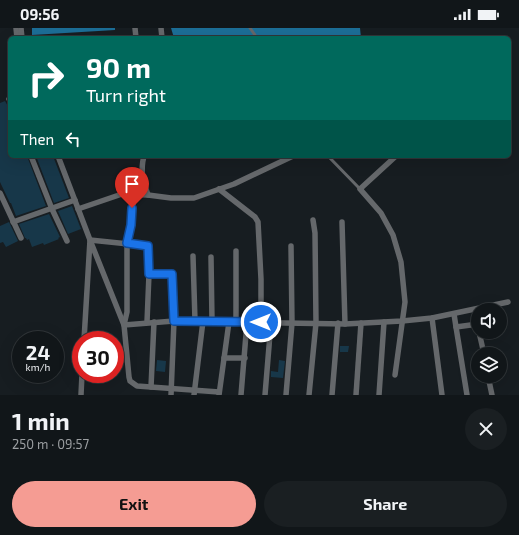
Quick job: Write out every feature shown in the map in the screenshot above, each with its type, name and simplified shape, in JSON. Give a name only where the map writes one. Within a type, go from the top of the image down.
[{"type":"street","points":[[32,158],[52,209],[67,241]]},
{"type":"street","points":[[59,158],[124,325],[130,381],[136,386],[151,387],[171,392],[219,394],[228,322]]},
{"type":"street","points":[[144,158],[141,168],[142,177],[148,195]]},
{"type":"street","points":[[78,209],[122,194],[171,198],[194,198],[234,184],[289,158]]},
{"type":"street","points":[[394,158],[360,190],[381,213],[393,235],[401,262],[405,302],[395,375]]},
{"type":"street","points":[[219,189],[258,222],[261,279],[261,322]]},
{"type":"street","points":[[0,193],[21,238]]},
{"type":"street","points":[[124,325],[127,312],[127,243],[131,225],[134,194]]},
{"type":"street","points":[[14,222],[75,200]]},
{"type":"street","points":[[309,395],[316,323],[315,233],[313,220]]},
{"type":"street","points":[[342,222],[345,324]]},
{"type":"street","points":[[90,240],[148,246],[149,274],[147,322]]},
{"type":"street","points":[[85,331],[90,240]]},
{"type":"street","points":[[286,395],[292,323],[291,246]]},
{"type":"street","points":[[236,251],[236,322]]},
{"type":"street","points":[[193,256],[195,321]]},
{"type":"street","points":[[211,257],[212,321]]},
{"type":"street","points":[[149,274],[172,274],[174,321],[171,392]]},
{"type":"street","points":[[504,303],[508,302]]},
{"type":"street","points":[[124,325],[174,321],[345,324],[432,318],[471,311]]},
{"type":"street","points":[[454,314],[467,395]]},
{"type":"street","points":[[432,318],[442,395]]},
{"type":"street","points":[[195,393],[203,321]]},
{"type":"street","points":[[151,387],[154,322]]},
{"type":"street","points":[[241,395],[247,322]]},
{"type":"street","points":[[265,395],[271,322]]},
{"type":"street","points":[[379,395],[384,322]]},
{"type":"street","points":[[356,395],[361,323]]},
{"type":"street","points":[[332,395],[338,324]]},
{"type":"street","points":[[456,326],[471,325]]},
{"type":"street","points":[[224,358],[245,358]]},
{"type":"street","points":[[81,395],[82,383]]},
{"type":"street","points":[[489,383],[492,395]]},
{"type":"lane","points":[[330,158],[360,190]]},
{"type":"water","points":[[32,28],[115,28],[115,30],[32,35]]},
{"type":"water","points":[[171,28],[360,28],[361,36],[173,36]]},
{"type":"building","points":[[5,101],[8,106],[8,158],[28,158],[46,206],[16,216],[0,182],[0,103]]},
{"type":"building","points":[[37,158],[54,158],[69,198],[54,203]]},
{"type":"building","points":[[72,206],[81,229],[68,234],[58,211]]},
{"type":"building","points":[[49,214],[60,237],[58,238],[59,239],[44,245],[43,243],[32,247],[29,239],[27,240],[25,238],[19,224]]},
{"type":"building","points":[[9,222],[18,241],[6,247],[3,242],[0,243],[0,226]]},
{"type":"building","points":[[340,346],[349,346],[348,352],[340,352]]},
{"type":"building","points":[[157,360],[166,361],[165,372],[156,371]]},
{"type":"building","points":[[279,360],[285,361],[283,378],[271,377],[271,371],[278,372]]},
{"type":"route","points":[[132,208],[131,225],[127,243],[148,246],[149,274],[172,274],[174,321],[261,322]]}]
